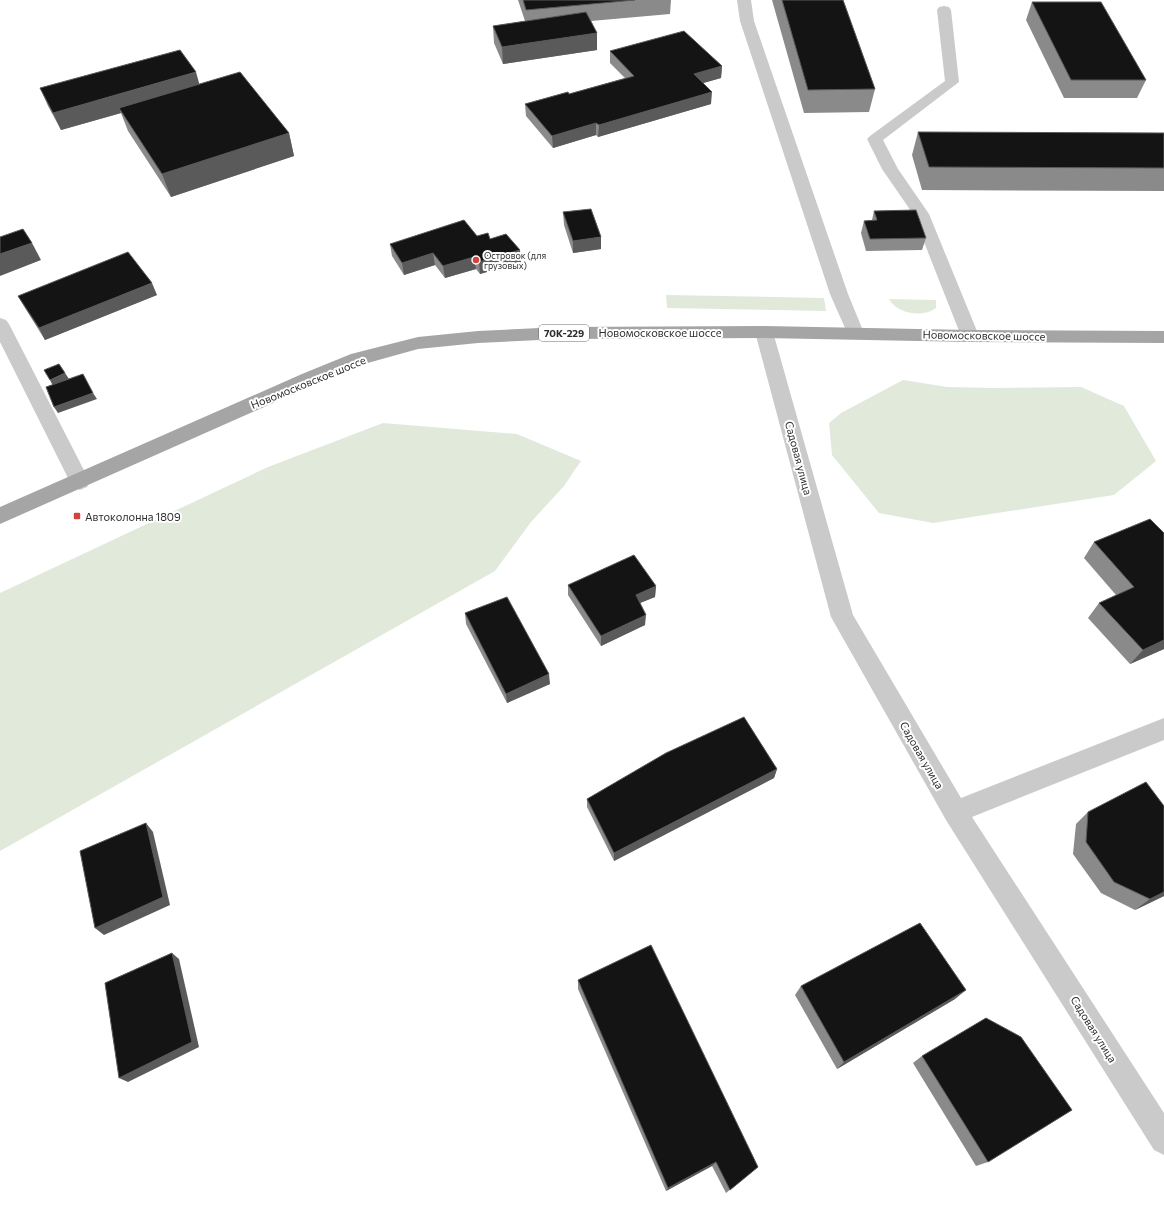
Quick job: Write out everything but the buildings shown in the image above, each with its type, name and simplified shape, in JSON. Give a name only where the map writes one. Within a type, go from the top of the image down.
[{"type":"main road","name":"Новомосковское шоссе","points":[[0,516],[80,482],[309,379],[358,359],[418,343],[478,337],[560,333],[764,332],[970,336],[1164,337]]},
{"type":"street","points":[[744,0],[747,21],[839,294],[855,333]]},
{"type":"street","points":[[944,10],[952,82],[875,140],[890,169],[921,214],[970,336]]},
{"type":"street","points":[[0,324],[80,482]]},
{"type":"street","name":"Садовая улица","points":[[764,332],[842,617],[955,812],[1164,1140]]},
{"type":"street","points":[[955,812],[1164,729]]},
{"type":"shaded area","points":[[666,295],[824,298],[826,311],[667,308]]},
{"type":"shaded area","points":[[889,299],[936,300],[936,308],[924,313],[911,313],[898,308]]},
{"type":"shaded area","points":[[903,380],[947,387],[1081,387],[1124,406],[1156,461],[1114,495],[933,523],[879,513],[832,455],[829,423],[841,413]]},
{"type":"shaded area","points":[[383,423],[517,434],[581,461],[564,486],[531,522],[495,571],[0,851],[0,593],[268,467]]},
{"type":"place","name":"Островок (для грузовых)","points":[[476,260]]},
{"type":"place","name":"Автоколонна 1809","points":[[77,516]]}]
